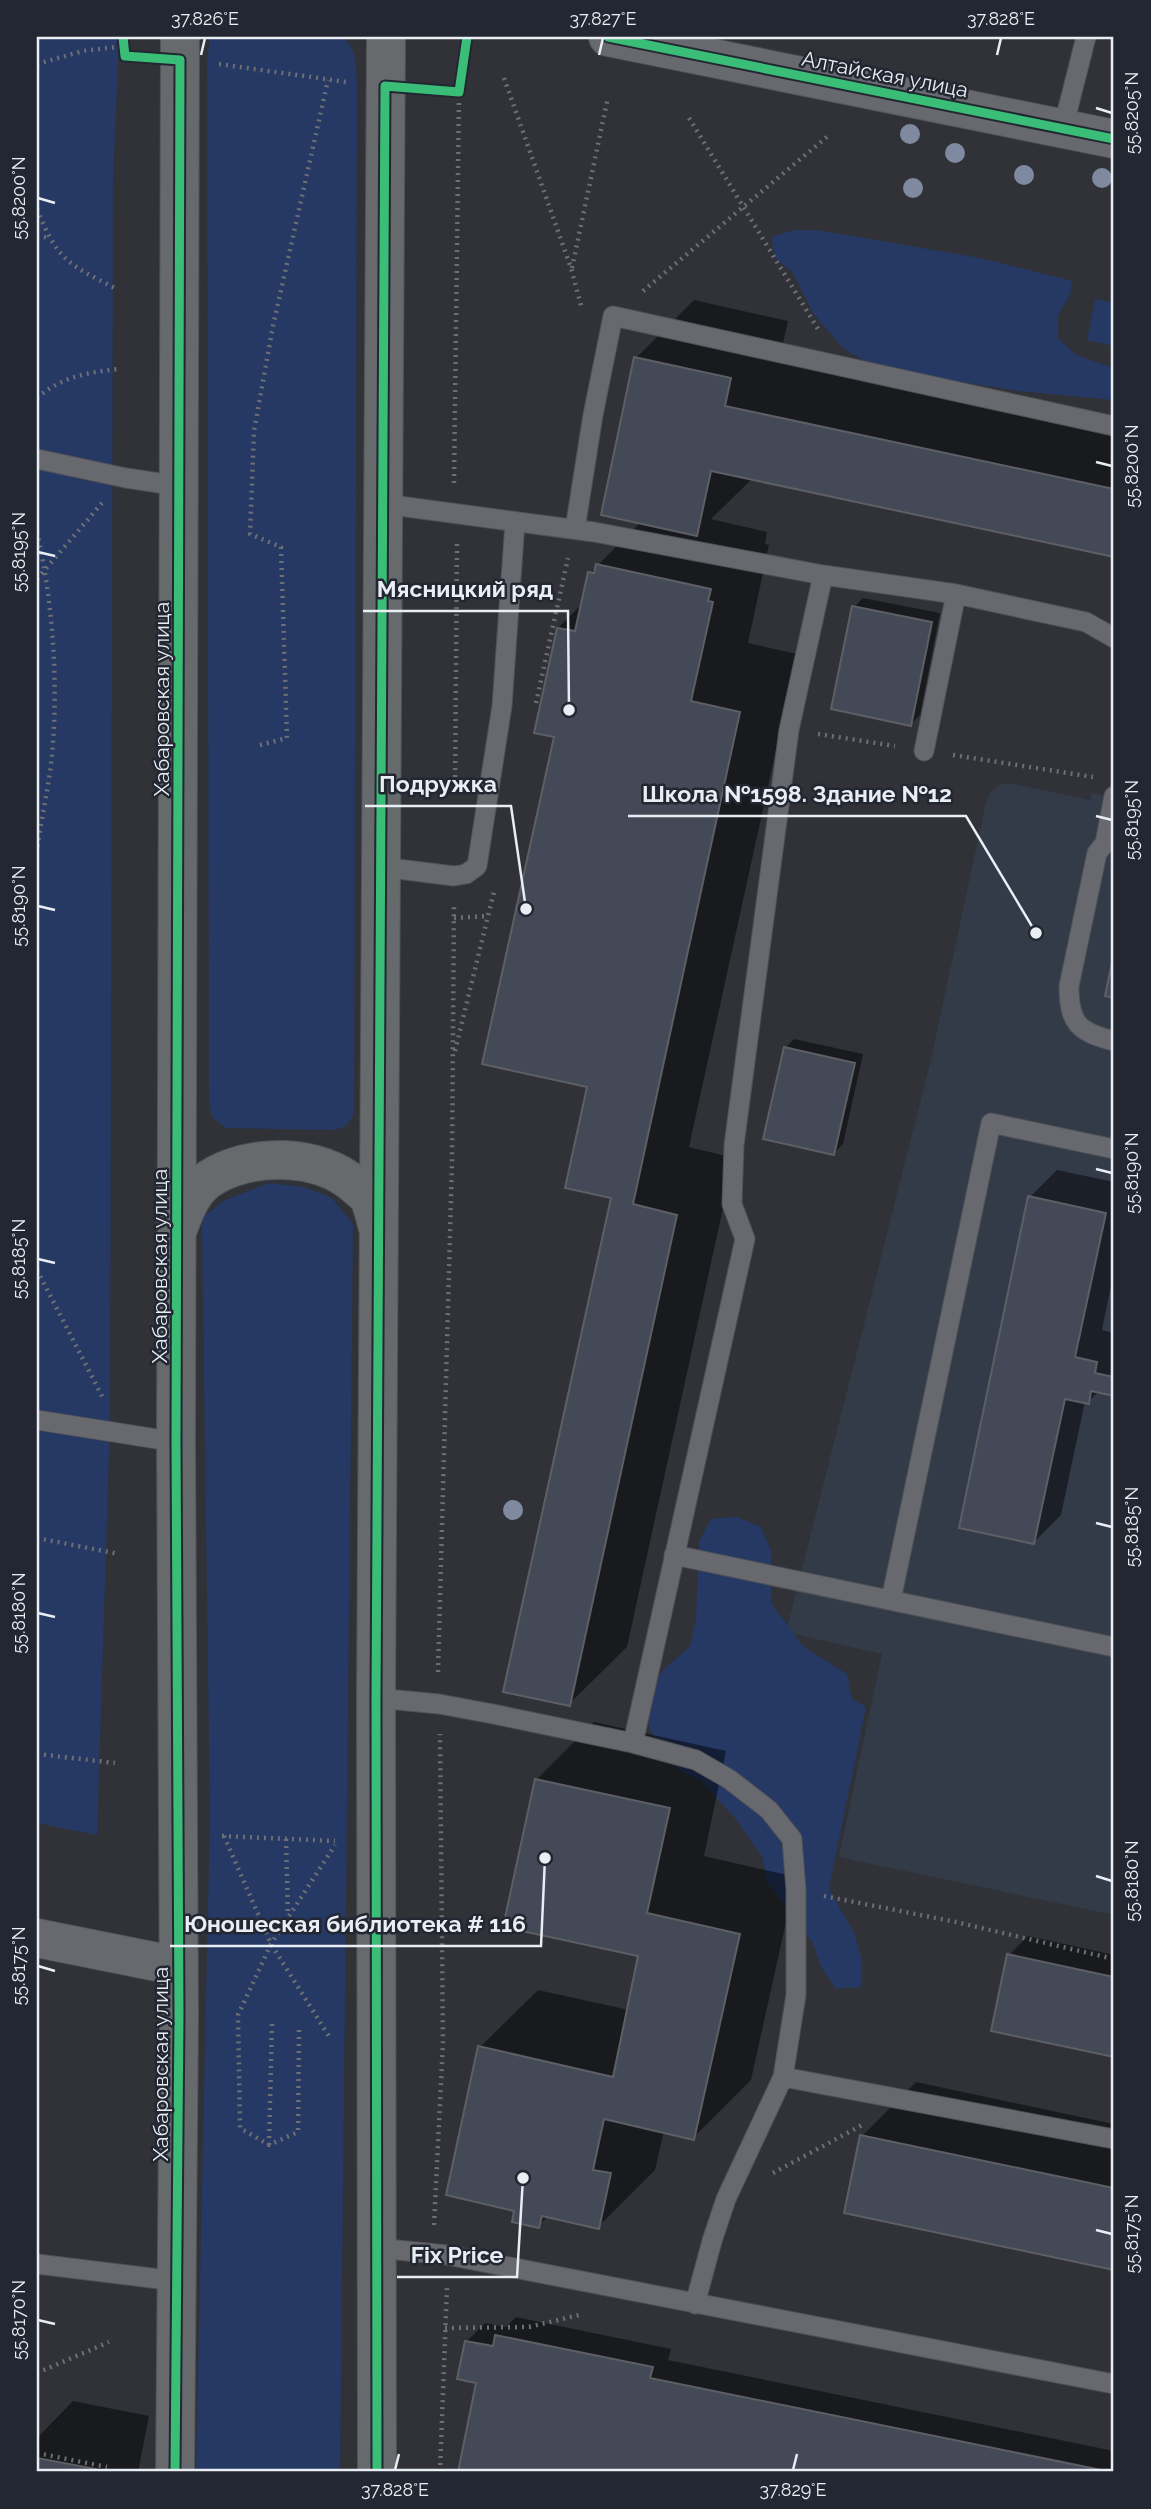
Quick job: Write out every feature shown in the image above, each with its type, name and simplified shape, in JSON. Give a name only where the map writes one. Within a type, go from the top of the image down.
[{"type":"main road","points":[[377,2472],[376,1699],[386,37]]},
{"type":"main road","name":"Хабаровская улица","points":[[175,2472],[179,486],[193,50]]},
{"type":"main road","points":[[177,1234],[188,1202],[207,1180],[234,1167],[267,1161],[306,1162],[342,1174],[368,1197],[380,1233]]},
{"type":"street","name":"Алтайская улица","points":[[622,38],[1114,139]]},
{"type":"street","points":[[37,1938],[177,1966]]},
{"type":"lane","points":[[1063,128],[1086,37]]},
{"type":"lane","points":[[575,530],[593,415],[613,316],[1114,426]]},
{"type":"lane","points":[[37,458],[126,478],[179,486]]},
{"type":"lane","points":[[384,504],[575,530],[823,575],[956,594],[1086,622],[1114,638]]},
{"type":"lane","points":[[382,867],[454,876],[466,874],[477,866],[502,706],[515,522]]},
{"type":"lane","points":[[633,1742],[745,1239],[732,1204],[734,1145],[789,730],[823,575]]},
{"type":"lane","points":[[924,751],[956,594]]},
{"type":"lane","points":[[1114,796],[1110,842],[1097,853],[1069,986],[1069,1007],[1078,1025],[1090,1035],[1114,1041]]},
{"type":"lane","points":[[891,1601],[991,1123],[1114,1149]]},
{"type":"lane","points":[[37,1420],[176,1442]]},
{"type":"lane","points":[[674,1555],[1114,1647]]},
{"type":"lane","points":[[376,1699],[439,1704],[633,1742],[696,1760],[729,1779],[769,1810],[792,1839],[796,1890],[796,1996],[783,2077],[726,2199],[695,2304]]},
{"type":"lane","points":[[783,2077],[1114,2139]]},
{"type":"lane","points":[[377,2248],[447,2255],[1114,2384]]},
{"type":"lane","points":[[37,2264],[176,2281]]},
{"type":"path","points":[[37,64],[83,51],[124,46]]},
{"type":"path","points":[[193,50],[328,80],[357,83]]},
{"type":"path","points":[[504,78],[571,268],[582,309],[613,316],[828,136]]},
{"type":"path","points":[[260,745],[287,738],[281,547],[250,534],[254,431],[273,326],[328,80]]},
{"type":"path","points":[[455,792],[457,540],[453,513],[458,92]]},
{"type":"path","points":[[571,268],[608,97]]},
{"type":"path","points":[[689,118],[840,366]]},
{"type":"path","points":[[37,209],[55,249],[70,264],[115,288]]},
{"type":"path","points":[[37,236],[50,238]]},
{"type":"path","points":[[37,398],[49,388],[74,376],[120,369]]},
{"type":"path","points":[[37,579],[126,478]]},
{"type":"path","points":[[37,532],[45,569],[53,648],[53,743],[37,849]]},
{"type":"path","points":[[440,2472],[447,2255],[433,2224],[443,2043],[438,1662],[452,1161],[454,876]]},
{"type":"path","points":[[453,1061],[488,916]]},
{"type":"path","points":[[37,1270],[121,1434]]},
{"type":"path","points":[[37,1538],[119,1554]]},
{"type":"path","points":[[37,1754],[115,1763]]},
{"type":"path","points":[[210,1835],[347,1842]]},
{"type":"path","points":[[224,1836],[271,1944],[330,2038]]},
{"type":"path","points":[[286,1839],[288,1916]]},
{"type":"path","points":[[269,2146],[240,2128],[238,2015],[271,1944],[337,1842]]},
{"type":"path","points":[[796,1890],[956,1922],[1114,1959]]},
{"type":"path","points":[[269,2146],[272,2022]]},
{"type":"path","points":[[269,2146],[298,2132],[299,2030]]},
{"type":"path","points":[[726,2199],[908,2101]]},
{"type":"path","points":[[445,2328],[529,2327],[592,2312]]},
{"type":"path","points":[[37,2373],[108,2342]]},
{"type":"path","points":[[37,2454],[107,2467]]},
{"type":"shaded area","points":[[37,37],[117,37],[119,44],[113,176],[110,1423],[97,1835],[37,1823]]},
{"type":"shaded area","points":[[210,37],[343,37],[351,47],[356,64],[354,1114],[346,1126],[335,1130],[226,1128],[212,1117],[209,1104],[207,62]]},
{"type":"shaded area","points":[[794,230],[817,230],[980,258],[1072,281],[1070,295],[1058,315],[1058,338],[1076,355],[1114,368],[1114,400],[1019,391],[929,377],[863,360],[843,348],[813,313],[793,273],[776,259],[771,237]]},
{"type":"shaded area","points":[[1095,299],[1114,303],[1114,346],[1087,340]]},
{"type":"shaded area","points":[[1009,783],[1090,800],[1092,793],[1114,798],[1114,1915],[839,1857],[882,1654],[786,1632],[930,1064],[986,803],[990,792],[999,785]]},
{"type":"shaded area","points":[[269,1183],[303,1187],[331,1197],[353,1224],[340,2472],[196,2472],[210,1815],[202,1226],[204,1216],[225,1200]]},
{"type":"shaded area","points":[[737,1517],[761,1527],[771,1551],[771,1603],[803,1646],[847,1674],[852,1699],[866,1707],[829,1888],[855,1935],[862,1960],[861,1987],[836,1989],[821,1967],[813,1943],[767,1882],[763,1858],[735,1818],[701,1781],[679,1770],[660,1752],[650,1729],[644,1704],[653,1680],[690,1646],[696,1620],[699,1541],[711,1519]]},
{"type":"building","points":[[634,357],[731,378],[725,406],[1114,489],[1114,557],[711,471],[697,536],[601,515]]},
{"type":"building","points":[[596,564],[711,589],[708,601],[713,602],[691,701],[740,712],[633,1204],[677,1215],[570,1706],[503,1692],[611,1198],[565,1188],[587,1087],[482,1064],[554,737],[534,733],[557,628],[575,631],[588,572],[594,573]]},
{"type":"building","points":[[852,606],[932,622],[911,726],[831,709]]},
{"type":"building","points":[[1114,953],[1114,998],[1105,996]]},
{"type":"building","points":[[784,1047],[855,1063],[834,1155],[763,1139]]},
{"type":"building","points":[[1028,1196],[1106,1213],[1075,1357],[1097,1362],[1095,1373],[1114,1377],[1114,1396],[1091,1391],[1089,1404],[1065,1399],[1034,1544],[959,1528]]},
{"type":"building","points":[[535,1779],[670,1808],[647,1913],[740,1934],[694,2140],[604,2119],[593,2170],[611,2173],[599,2229],[542,2216],[539,2228],[512,2222],[514,2211],[446,2195],[478,2046],[613,2077],[638,1956],[503,1927]]},
{"type":"building","points":[[1007,1954],[1114,1977],[1114,2057],[991,2031]]},
{"type":"building","points":[[860,2135],[1114,2188],[1114,2270],[844,2213]]},
{"type":"building","points":[[495,2335],[653,2367],[650,2378],[1111,2472],[458,2472],[476,2383],[457,2379],[465,2341],[493,2346]]},
{"type":"building","points":[[37,2458],[96,2469],[96,2472],[37,2472]]},
{"type":"cycle path","points":[[123,37],[125,56],[180,60],[176,1442],[179,2015],[175,2472]]},
{"type":"cycle path","points":[[377,2472],[376,1698],[385,86],[459,92],[467,37]]},
{"type":"cycle path","points":[[608,37],[1114,139]]},
{"type":"place","name":"Мясницкий ряд","points":[[569,710]]},
{"type":"place","name":"Подружка","points":[[526,909]]},
{"type":"place","name":"Школа №1598. Здание №12","points":[[1036,933]]},
{"type":"place","name":"Юношеская библиотека # 116","points":[[545,1858]]},
{"type":"place","name":"Fix Price","points":[[523,2178]]}]
